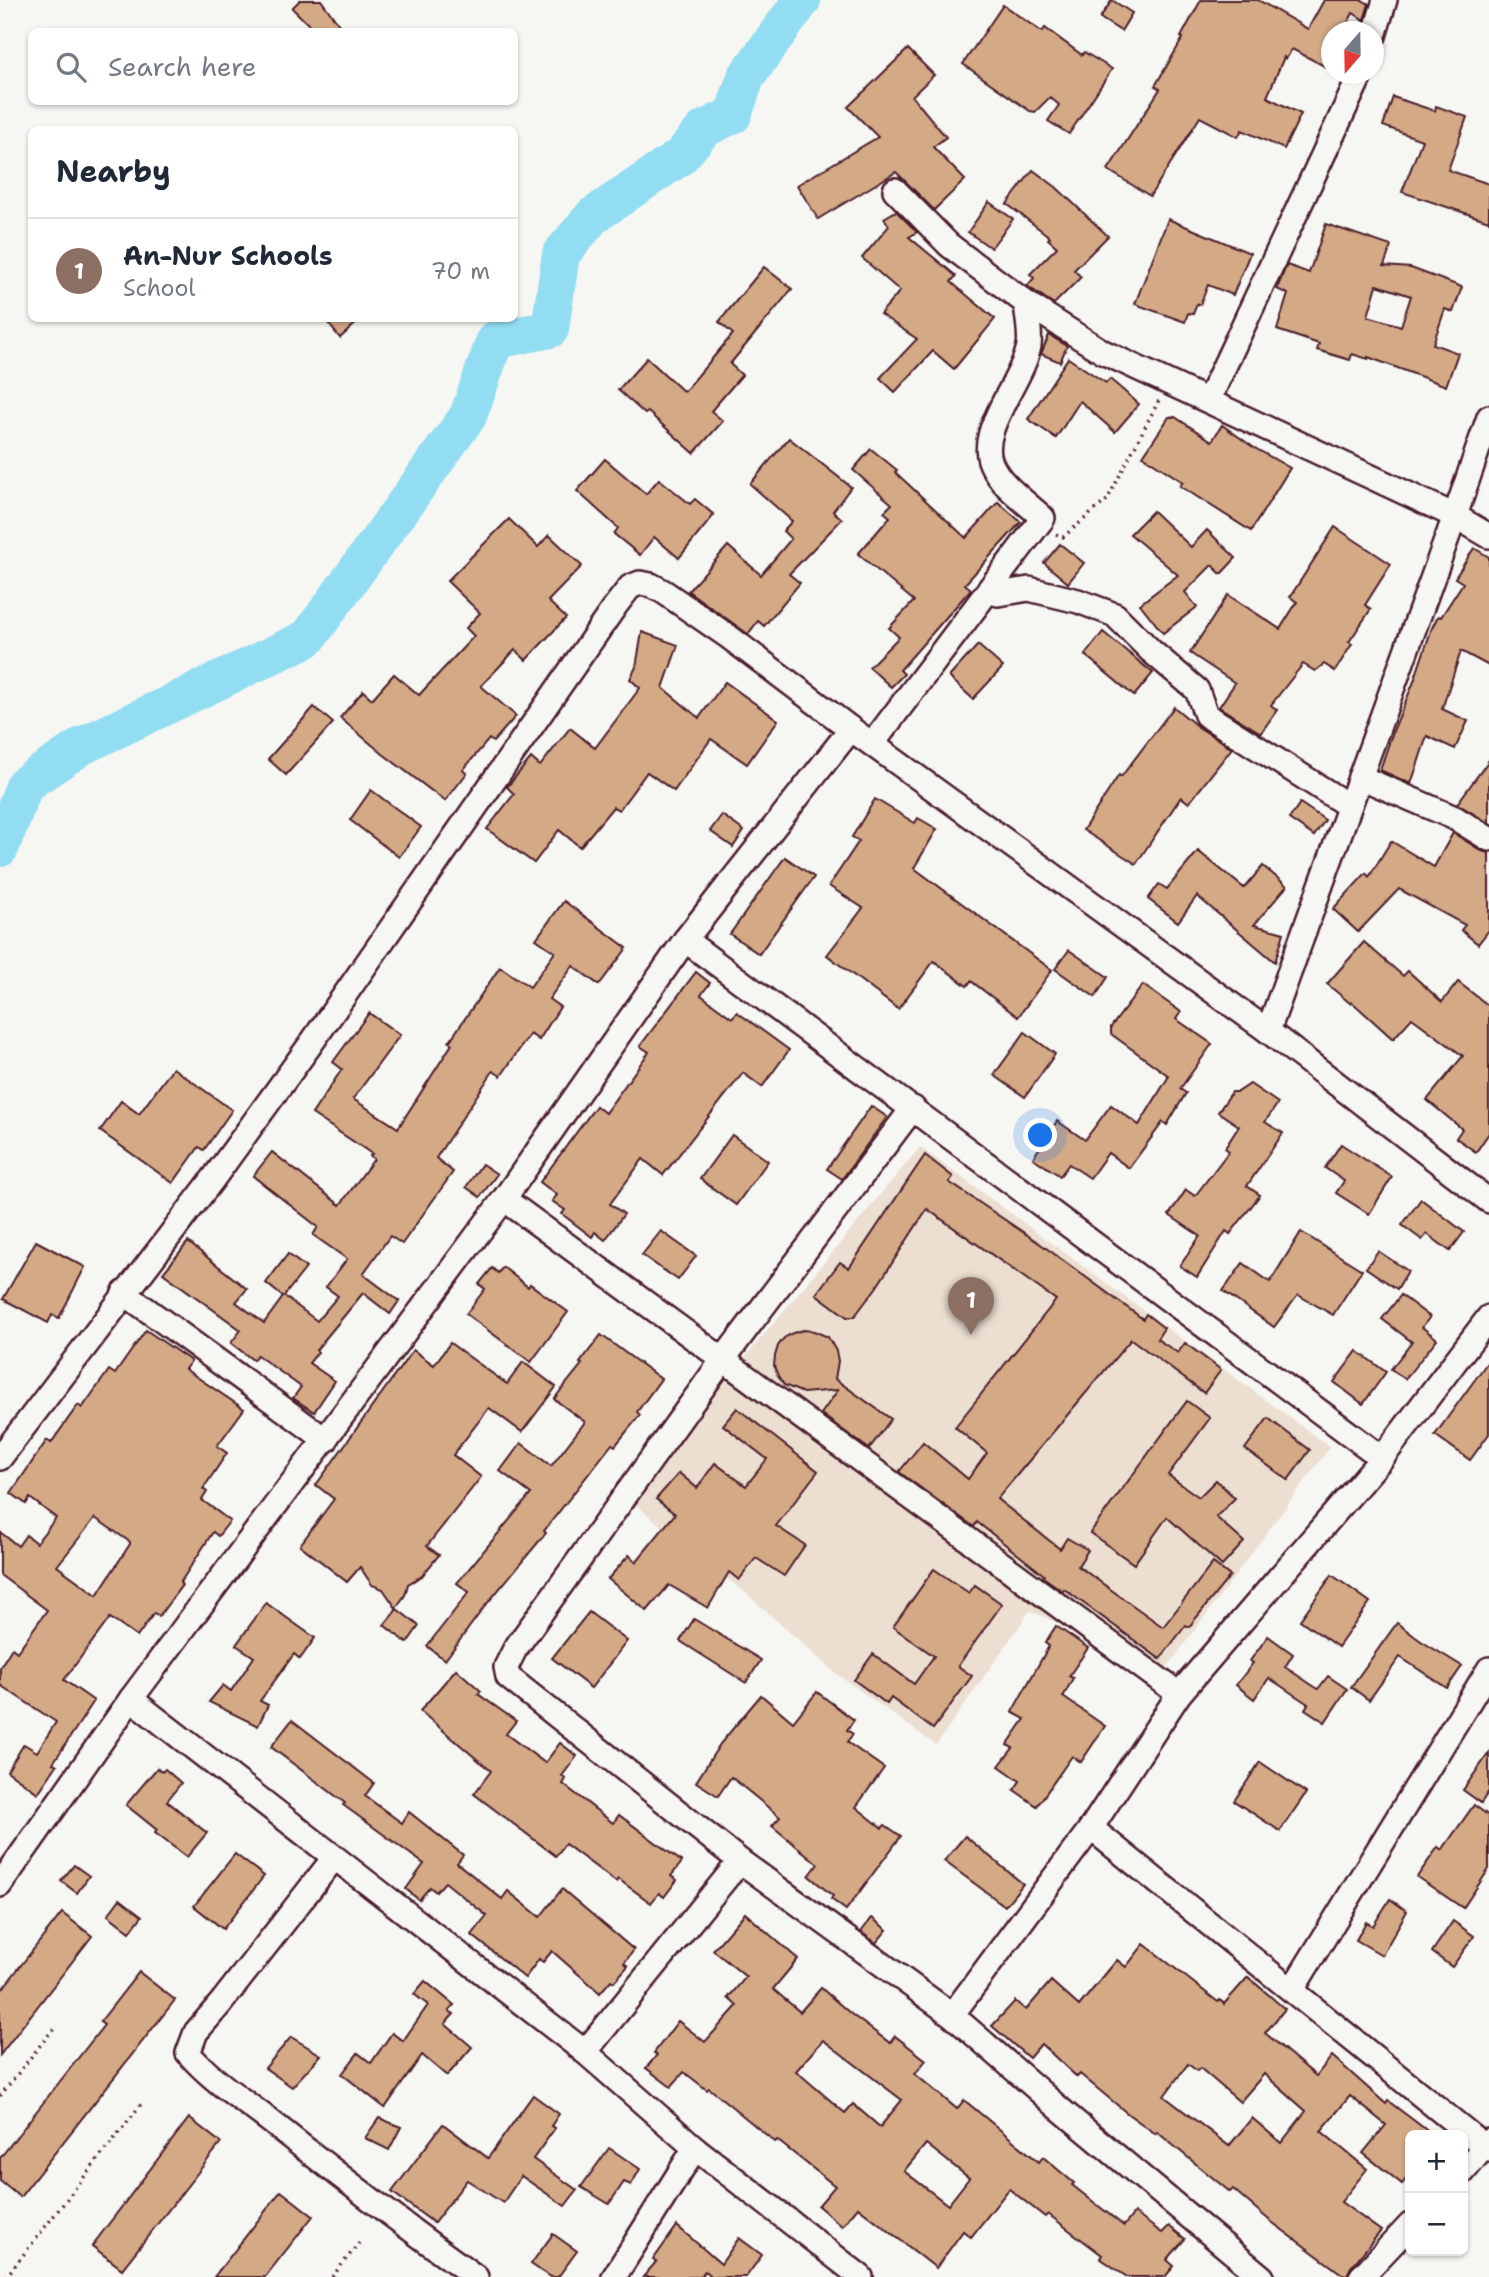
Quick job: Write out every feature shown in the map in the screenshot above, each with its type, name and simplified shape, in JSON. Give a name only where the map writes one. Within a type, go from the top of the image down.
[{"type":"street","points":[[1379,21],[1385,0]]},
{"type":"street","points":[[1209,400],[1356,84]]},
{"type":"street","points":[[894,190],[949,245],[1026,303],[1103,352],[1455,516],[1489,536]]},
{"type":"street","points":[[873,743],[1043,518],[1007,485],[991,464],[988,449],[992,430],[1029,347],[1026,303]]},
{"type":"street","points":[[1268,1031],[1489,416]]},
{"type":"street","points":[[0,1458],[213,1179],[310,1045],[608,616],[630,587],[640,583],[664,592],[729,636],[851,729],[1268,1031],[1489,1200]]},
{"type":"street","points":[[989,591],[998,594],[1029,589],[1078,601],[1115,615],[1151,651],[1197,690],[1206,715],[1349,806]]},
{"type":"street","points":[[0,1885],[131,1699],[504,1199],[685,940],[851,729]]},
{"type":"street","points":[[1360,776],[1455,818],[1489,839]]},
{"type":"street","points":[[685,940],[1382,1458]]},
{"type":"street","points":[[913,1108],[722,1361],[515,1649],[506,1667],[508,1677],[740,1861],[952,2015],[1262,2277]]},
{"type":"street","points":[[504,1199],[1179,1694]]},
{"type":"street","points":[[124,1293],[326,1440]]},
{"type":"street","points":[[952,2015],[1091,1828],[1179,1694],[1382,1458],[1489,1317]]},
{"type":"street","points":[[1292,1990],[1489,1670]]},
{"type":"street","points":[[131,1699],[586,2052],[695,2148],[861,2277]]},
{"type":"street","points":[[1091,1828],[1488,2146],[1468,2167]]},
{"type":"street","points":[[334,1858],[222,2003],[196,2032],[188,2053],[220,2085],[253,2107],[349,2184],[476,2277]]},
{"type":"street","points":[[586,2052],[740,1861]]},
{"type":"street","points":[[614,2277],[695,2148]]},
{"type":"street","points":[[1361,2277],[1405,2230]]},
{"type":"path","points":[[1039,524],[1063,537],[1107,500],[1169,381]]},
{"type":"path","points":[[0,2096],[54,2028]]},
{"type":"path","points":[[6,2277],[142,2103]]},
{"type":"path","points":[[332,2277],[359,2243]]},
{"type":"shaded area","points":[[920,1147],[1330,1447],[1166,1669],[1030,1611],[936,1745],[834,1672],[747,1594],[628,1498]]},
{"type":"building","points":[[300,0],[321,0],[341,28],[312,28],[292,8]]},
{"type":"building","points":[[1112,0],[1132,13],[1121,31],[1100,18]]},
{"type":"building","points":[[1201,0],[1258,0],[1308,29],[1324,0],[1362,0],[1369,4],[1364,20],[1353,13],[1349,21],[1321,21],[1321,64],[1292,49],[1286,59],[1284,57],[1267,97],[1301,114],[1284,149],[1242,130],[1238,137],[1200,117],[1150,196],[1108,170],[1160,89],[1155,86],[1183,38],[1181,37]]},
{"type":"building","points":[[1003,5],[1042,32],[1045,28],[1082,55],[1084,52],[1112,69],[1069,134],[1048,121],[1059,105],[1050,97],[1035,112],[1030,111],[963,64]]},
{"type":"building","points":[[908,49],[934,75],[912,96],[946,137],[933,147],[965,180],[934,210],[896,172],[818,219],[797,185],[878,137],[848,107]]},
{"type":"building","points":[[1393,97],[1435,111],[1436,106],[1467,117],[1448,170],[1489,184],[1489,221],[1402,192],[1422,140],[1383,126]]},
{"type":"building","points":[[1033,170],[1056,187],[1108,236],[1074,270],[1081,277],[1054,304],[1027,286],[1034,278],[1030,274],[1057,247],[1048,239],[1050,237],[1007,204]]},
{"type":"building","points":[[989,202],[1013,219],[991,248],[968,232]]},
{"type":"building","points":[[896,211],[917,232],[909,237],[956,276],[951,282],[995,319],[954,369],[933,351],[895,392],[880,378],[917,339],[880,314],[900,291],[862,258],[889,226],[884,218]]},
{"type":"building","points":[[1168,219],[1250,253],[1233,295],[1208,285],[1200,305],[1197,304],[1193,314],[1188,313],[1185,322],[1135,304]]},
{"type":"building","points":[[1326,224],[1391,246],[1384,266],[1411,268],[1462,287],[1453,312],[1445,309],[1433,344],[1458,353],[1446,386],[1368,357],[1352,354],[1350,360],[1317,350],[1319,344],[1277,330],[1288,294],[1277,289],[1287,265],[1309,273]],"holes":[[[1377,285],[1411,296],[1401,326],[1368,316]]]},
{"type":"building","points":[[764,267],[792,289],[730,364],[742,375],[711,411],[723,421],[694,453],[648,412],[645,414],[618,390],[647,358],[684,392],[733,334],[719,322]]},
{"type":"building","points":[[327,322],[358,322],[340,338]]},
{"type":"building","points":[[1049,335],[1067,346],[1060,362],[1041,354]]},
{"type":"building","points":[[1068,358],[1106,383],[1110,379],[1139,404],[1115,432],[1080,401],[1056,438],[1028,419]]},
{"type":"building","points":[[1169,417],[1175,417],[1212,441],[1222,425],[1290,468],[1251,531],[1180,486],[1183,482],[1143,456]]},
{"type":"building","points":[[789,438],[851,487],[833,511],[842,519],[789,574],[800,583],[764,626],[758,621],[748,634],[688,591],[728,546],[761,575],[791,539],[783,531],[792,521],[750,484]]},
{"type":"building","points":[[871,449],[897,470],[895,472],[966,538],[998,502],[1021,522],[965,584],[971,589],[900,670],[904,674],[891,687],[869,667],[899,637],[889,628],[914,601],[858,554],[890,517],[884,512],[892,504],[853,470]]},
{"type":"building","points":[[605,459],[646,494],[659,479],[690,504],[695,499],[714,515],[679,558],[654,537],[640,555],[614,534],[618,528],[577,491]]},
{"type":"building","points":[[1153,511],[1191,547],[1207,530],[1236,558],[1221,574],[1212,565],[1185,592],[1197,607],[1163,633],[1140,604],[1178,575],[1130,534]]},
{"type":"building","points":[[509,519],[538,547],[549,535],[582,566],[548,601],[566,618],[526,660],[515,650],[481,686],[516,716],[493,742],[489,739],[463,770],[467,773],[445,801],[340,718],[363,691],[372,699],[394,674],[419,695],[474,636],[466,628],[480,613],[447,581]]},
{"type":"building","points":[[1335,527],[1391,564],[1365,605],[1371,609],[1349,642],[1352,644],[1335,671],[1324,664],[1315,671],[1303,664],[1271,705],[1277,710],[1261,733],[1219,707],[1235,683],[1190,653],[1228,595],[1280,629],[1297,602],[1290,597]]},
{"type":"building","points":[[1060,544],[1084,563],[1068,583],[1044,563]]},
{"type":"building","points":[[1474,548],[1489,557],[1489,666],[1461,651],[1442,709],[1468,721],[1455,749],[1427,736],[1411,784],[1380,770],[1432,628],[1463,583],[1455,578]]},
{"type":"building","points":[[642,632],[678,645],[663,688],[699,718],[725,682],[778,720],[747,764],[711,739],[674,791],[647,772],[619,810],[613,807],[580,847],[559,830],[534,863],[487,829],[514,794],[507,787],[531,758],[540,766],[570,728],[595,748],[640,688],[630,679],[636,667]]},
{"type":"building","points":[[1103,632],[1153,673],[1134,696],[1085,655]]},
{"type":"building","points":[[978,645],[1003,667],[973,699],[949,677]]},
{"type":"building","points":[[314,707],[333,723],[286,775],[268,759]]},
{"type":"building","points":[[1174,707],[1198,727],[1232,748],[1189,803],[1181,797],[1136,864],[1083,830],[1119,775],[1121,777]]},
{"type":"building","points":[[1489,760],[1489,823],[1457,804]]},
{"type":"building","points":[[371,790],[421,827],[399,857],[350,820]]},
{"type":"building","points":[[875,799],[915,823],[918,818],[937,829],[914,868],[1052,970],[1018,1017],[971,981],[967,986],[934,961],[898,1009],[827,955],[863,908],[829,886],[859,841],[852,837]]},
{"type":"building","points":[[1300,803],[1325,820],[1314,836],[1289,819]]},
{"type":"building","points":[[722,815],[744,831],[733,847],[710,831]]},
{"type":"building","points":[[1453,833],[1489,853],[1489,930],[1478,944],[1461,930],[1465,925],[1399,889],[1358,932],[1333,909],[1366,873],[1369,877],[1391,841],[1434,867]]},
{"type":"building","points":[[1198,851],[1244,888],[1263,866],[1287,886],[1254,925],[1284,933],[1275,962],[1197,896],[1178,922],[1148,899],[1159,884],[1167,889]]},
{"type":"building","points":[[785,857],[814,877],[759,954],[730,934]]},
{"type":"building","points":[[564,901],[627,948],[599,985],[573,966],[549,999],[560,1007],[539,1040],[530,1034],[501,1076],[493,1071],[436,1158],[453,1172],[402,1244],[390,1236],[363,1274],[399,1301],[390,1314],[363,1293],[316,1350],[318,1352],[309,1363],[335,1381],[314,1412],[293,1398],[301,1387],[257,1355],[253,1360],[231,1343],[241,1330],[163,1273],[188,1242],[247,1289],[236,1302],[264,1323],[283,1297],[266,1283],[288,1254],[306,1268],[284,1296],[317,1321],[338,1296],[326,1287],[347,1259],[313,1235],[318,1227],[253,1176],[272,1152],[340,1205],[374,1159],[370,1156],[372,1154],[312,1114],[342,1069],[333,1062],[369,1013],[400,1035],[353,1099],[398,1128],[452,1044],[449,1042],[500,967],[530,987],[555,952],[536,939]]},
{"type":"building","points":[[1364,942],[1403,976],[1408,971],[1442,1002],[1458,982],[1489,1006],[1489,1133],[1476,1152],[1456,1138],[1462,1129],[1427,1100],[1463,1056],[1412,1018],[1393,1039],[1352,1002],[1351,1004],[1327,984]]},
{"type":"building","points":[[1069,950],[1108,977],[1095,997],[1055,969]]},
{"type":"building","points":[[696,972],[710,983],[701,995],[732,1018],[737,1012],[789,1050],[762,1087],[743,1073],[663,1175],[643,1159],[610,1204],[624,1214],[605,1240],[595,1232],[592,1237],[562,1214],[565,1210],[552,1201],[557,1195],[540,1182],[596,1106],[605,1113],[649,1052],[640,1046]]},
{"type":"building","points":[[1143,985],[1181,1012],[1176,1019],[1212,1044],[1180,1089],[1186,1093],[1167,1125],[1163,1122],[1129,1168],[1108,1153],[1090,1178],[1069,1164],[1060,1176],[1033,1158],[1057,1121],[1085,1140],[1111,1105],[1139,1125],[1169,1076],[1111,1034],[1111,1027]]},
{"type":"building","points":[[1025,1032],[1055,1054],[1025,1097],[994,1075]]},
{"type":"building","points":[[173,1068],[232,1110],[204,1150],[199,1147],[173,1183],[100,1131],[121,1101],[139,1114]]},
{"type":"building","points":[[1250,1084],[1278,1103],[1265,1122],[1283,1133],[1247,1186],[1260,1195],[1230,1234],[1226,1231],[1197,1277],[1180,1266],[1200,1236],[1169,1215],[1186,1190],[1195,1196],[1229,1151],[1225,1148],[1239,1126],[1218,1112],[1232,1092],[1238,1092]]},
{"type":"building","points":[[871,1106],[887,1117],[842,1179],[827,1169]]},
{"type":"building","points":[[732,1135],[768,1161],[736,1205],[700,1179]]},
{"type":"building","points":[[1341,1144],[1392,1177],[1369,1214],[1336,1193],[1344,1181],[1325,1168]]},
{"type":"building","points":[[925,1155],[953,1177],[949,1182],[1042,1245],[1143,1319],[1146,1314],[1164,1328],[1157,1339],[1178,1353],[1185,1343],[1221,1370],[1204,1393],[1131,1339],[997,1499],[1060,1549],[1067,1538],[1088,1550],[1078,1566],[1163,1627],[1213,1563],[1230,1576],[1160,1659],[1064,1589],[1063,1591],[1043,1577],[1044,1575],[977,1522],[974,1527],[899,1472],[923,1442],[968,1479],[987,1453],[955,1427],[1056,1300],[927,1209],[854,1317],[847,1317],[816,1294],[840,1262],[849,1268]]},
{"type":"building","points":[[482,1164],[497,1174],[480,1197],[466,1187]]},
{"type":"building","points":[[1421,1199],[1464,1232],[1450,1251],[1427,1234],[1422,1240],[1402,1225]]},
{"type":"building","points":[[661,1231],[696,1256],[678,1280],[642,1255]]},
{"type":"building","points":[[1301,1232],[1362,1270],[1333,1315],[1298,1295],[1274,1327],[1223,1291],[1243,1263],[1270,1282]]},
{"type":"building","points":[[36,1241],[85,1267],[59,1318],[52,1315],[48,1323],[3,1299]]},
{"type":"building","points":[[1378,1251],[1408,1271],[1397,1289],[1366,1268]]},
{"type":"building","points":[[503,1267],[528,1287],[530,1284],[568,1312],[531,1362],[466,1314],[485,1289],[479,1284],[492,1268],[498,1273]]},
{"type":"building","points":[[1401,1295],[1430,1317],[1422,1327],[1437,1339],[1405,1379],[1391,1369],[1412,1342],[1382,1319]]},
{"type":"building","points":[[146,1330],[191,1361],[185,1369],[244,1409],[217,1446],[227,1453],[203,1489],[207,1492],[202,1500],[230,1521],[218,1536],[213,1532],[180,1583],[182,1585],[159,1616],[154,1613],[137,1637],[110,1618],[64,1680],[94,1701],[53,1763],[57,1765],[38,1793],[7,1771],[24,1744],[37,1752],[56,1722],[0,1685],[0,1667],[12,1648],[17,1652],[47,1610],[0,1575],[0,1532],[18,1546],[26,1535],[36,1543],[56,1518],[30,1498],[26,1504],[11,1493],[47,1440],[51,1443],[78,1405],[82,1408],[109,1370],[115,1374]],"holes":[[[95,1518],[130,1542],[97,1595],[57,1566]]]},
{"type":"building","points":[[803,1330],[828,1337],[838,1361],[835,1379],[891,1419],[869,1449],[821,1414],[838,1390],[803,1393],[784,1385],[778,1376],[774,1366],[778,1346],[784,1338]]},
{"type":"building","points":[[601,1335],[661,1379],[637,1412],[640,1415],[615,1446],[612,1444],[544,1531],[546,1533],[485,1606],[445,1660],[427,1646],[469,1592],[457,1583],[531,1494],[500,1471],[521,1443],[551,1466],[585,1422],[554,1399]]},
{"type":"building","points":[[450,1343],[507,1384],[523,1362],[556,1387],[522,1432],[489,1408],[453,1455],[481,1477],[427,1546],[439,1555],[422,1576],[408,1584],[405,1595],[396,1608],[383,1589],[372,1585],[360,1567],[347,1582],[300,1545],[334,1499],[316,1485],[413,1350],[434,1365]]},
{"type":"building","points":[[1357,1351],[1386,1372],[1363,1404],[1334,1382]]},
{"type":"building","points":[[1489,1360],[1489,1434],[1470,1460],[1435,1435]]},
{"type":"building","points":[[1187,1401],[1210,1418],[1168,1475],[1199,1497],[1216,1480],[1235,1498],[1216,1517],[1244,1542],[1222,1566],[1167,1517],[1134,1564],[1090,1533]]},
{"type":"building","points":[[737,1408],[818,1471],[776,1526],[805,1545],[784,1576],[756,1558],[739,1580],[729,1572],[708,1608],[669,1585],[647,1611],[608,1579],[629,1555],[636,1562],[675,1514],[656,1499],[679,1473],[697,1488],[715,1463],[746,1486],[767,1459],[723,1425]]},
{"type":"building","points":[[1268,1418],[1310,1450],[1288,1480],[1245,1449]]},
{"type":"building","points":[[934,1569],[969,1593],[975,1585],[1002,1604],[958,1666],[972,1676],[933,1729],[891,1698],[887,1704],[854,1680],[873,1654],[914,1684],[934,1656],[893,1627]]},
{"type":"building","points":[[1332,1575],[1370,1602],[1338,1647],[1300,1620]]},
{"type":"building","points":[[266,1603],[315,1638],[300,1659],[294,1654],[260,1701],[268,1705],[258,1726],[209,1702],[223,1685],[231,1691],[254,1657],[236,1645]]},
{"type":"building","points":[[397,1609],[419,1626],[407,1643],[384,1625]]},
{"type":"building","points":[[589,1612],[627,1641],[591,1688],[552,1658]]},
{"type":"building","points":[[694,1619],[761,1660],[746,1683],[680,1641]]},
{"type":"building","points":[[1397,1623],[1462,1666],[1447,1688],[1400,1657],[1369,1700],[1351,1687]]},
{"type":"building","points":[[1056,1626],[1088,1648],[1069,1676],[1073,1678],[1063,1697],[1105,1726],[1081,1762],[1072,1756],[1037,1806],[1014,1790],[1020,1781],[999,1766],[1013,1748],[1007,1745],[1025,1719],[1012,1712],[1049,1646],[1045,1643]]},
{"type":"building","points":[[1268,1636],[1293,1654],[1285,1667],[1318,1689],[1328,1676],[1347,1689],[1325,1722],[1305,1709],[1308,1704],[1269,1678],[1254,1699],[1236,1685],[1253,1663],[1250,1661]]},
{"type":"building","points":[[456,1669],[481,1691],[478,1694],[516,1721],[506,1734],[545,1763],[560,1743],[577,1756],[562,1776],[566,1779],[563,1784],[613,1823],[619,1815],[682,1862],[671,1876],[677,1880],[664,1897],[659,1893],[651,1903],[618,1879],[616,1882],[565,1844],[556,1856],[474,1794],[491,1771],[420,1711]]},
{"type":"building","points":[[817,1692],[854,1720],[847,1730],[853,1734],[847,1742],[884,1768],[856,1807],[882,1828],[885,1825],[901,1836],[846,1910],[809,1876],[818,1864],[772,1826],[780,1817],[731,1777],[718,1796],[696,1782],[720,1744],[761,1695],[793,1722]]},
{"type":"building","points":[[292,1720],[374,1783],[365,1796],[402,1823],[409,1812],[463,1855],[457,1863],[502,1899],[508,1891],[540,1917],[562,1889],[634,1950],[624,1963],[628,1966],[600,1993],[552,1951],[543,1962],[539,1959],[525,1978],[472,1935],[487,1916],[445,1882],[436,1892],[430,1887],[419,1900],[406,1889],[424,1864],[343,1805],[345,1803],[271,1747]]},
{"type":"building","points":[[1489,1753],[1489,1791],[1481,1803],[1463,1790]]},
{"type":"building","points":[[1260,1762],[1306,1793],[1280,1831],[1234,1801]]},
{"type":"building","points":[[157,1768],[162,1772],[165,1769],[181,1783],[167,1801],[207,1833],[187,1857],[155,1833],[157,1830],[126,1805]]},
{"type":"building","points":[[1474,1805],[1489,1816],[1489,1869],[1463,1908],[1417,1877],[1438,1847],[1442,1850]]},
{"type":"building","points":[[965,1836],[1023,1884],[1005,1906],[944,1861]]},
{"type":"building","points":[[235,1854],[264,1876],[223,1929],[194,1906]]},
{"type":"building","points":[[74,1865],[89,1876],[77,1893],[61,1881]]},
{"type":"building","points":[[120,1899],[142,1916],[130,1932],[108,1915]]},
{"type":"building","points":[[1390,1899],[1407,1911],[1382,1955],[1356,1940],[1366,1922],[1373,1926]]},
{"type":"building","points":[[62,1913],[92,1936],[0,2055],[0,1992]]},
{"type":"building","points":[[745,1913],[798,1959],[773,1989],[800,2012],[821,1988],[890,2043],[895,2036],[926,2060],[915,2074],[957,2109],[964,2100],[1039,2162],[1043,2157],[1074,2183],[1072,2185],[1124,2226],[1134,2213],[1162,2233],[1169,2226],[1185,2239],[1167,2260],[1174,2266],[1165,2277],[1127,2277],[1048,2214],[1045,2217],[1009,2189],[971,2237],[963,2231],[936,2268],[858,2207],[842,2226],[818,2206],[835,2186],[777,2140],[775,2142],[709,2088],[707,2090],[684,2072],[671,2087],[646,2068],[678,2021],[705,2042],[737,2006],[728,1998],[746,1977],[713,1950]],"holes":[[[823,2040],[902,2100],[880,2127],[853,2104],[845,2113],[796,2071]],[[926,2144],[969,2178],[948,2205],[904,2171]]]},
{"type":"building","points":[[872,1918],[887,1930],[876,1943],[861,1932]]},
{"type":"building","points":[[1453,1921],[1474,1936],[1452,1967],[1432,1952]]},
{"type":"building","points":[[1144,1944],[1224,2004],[1248,1977],[1285,2009],[1265,2033],[1316,2076],[1332,2056],[1386,2104],[1388,2101],[1426,2130],[1405,2130],[1405,2180],[1402,2184],[1363,2153],[1386,2125],[1350,2096],[1321,2131],[1367,2169],[1341,2202],[1381,2231],[1346,2277],[1269,2220],[1233,2189],[1230,2192],[1080,2074],[1077,2077],[1041,2044],[1029,2058],[992,2026],[1015,2001],[1026,2010],[1051,1981],[1079,2006],[1117,1960],[1126,1967]],"holes":[[[1188,2064],[1197,2071],[1200,2068],[1240,2102],[1264,2074],[1306,2111],[1281,2143],[1252,2118],[1229,2146],[1164,2096]]]},
{"type":"building","points":[[139,1972],[175,2000],[20,2197],[0,2181],[0,2158],[104,2025],[100,2022]]},
{"type":"building","points":[[425,1981],[454,2005],[449,2011],[454,2014],[445,2024],[472,2047],[447,2076],[422,2055],[385,2108],[342,2074],[358,2053],[371,2063],[392,2033],[403,2041],[428,2005],[414,1994]]},
{"type":"building","points":[[291,2037],[321,2055],[292,2087],[265,2068]]},
{"type":"building","points":[[533,2095],[559,2114],[551,2126],[555,2128],[533,2159],[577,2190],[565,2206],[521,2176],[503,2203],[467,2180],[434,2223],[392,2192],[443,2124],[488,2158]]},
{"type":"building","points":[[189,2118],[221,2143],[122,2269],[92,2246]]},
{"type":"building","points":[[379,2118],[401,2127],[389,2150],[365,2138]]},
{"type":"building","points":[[609,2148],[640,2169],[631,2185],[624,2182],[609,2204],[581,2187]]},
{"type":"building","points":[[281,2191],[313,2216],[265,2277],[214,2277]]},
{"type":"building","points":[[677,2226],[721,2264],[739,2238],[762,2255],[746,2277],[711,2277],[705,2271],[700,2277],[643,2277],[656,2262],[653,2260]]},
{"type":"building","points":[[553,2234],[577,2251],[558,2277],[550,2277],[531,2264]]},
{"type":"waterway","points":[[0,848],[25,784],[82,746],[308,638],[468,416],[495,340],[550,329],[561,254],[593,216],[680,157],[704,129],[733,115],[746,77],[802,0]]},
{"type":"place","name":"An-Nur Schools","points":[[971,1335]]}]
